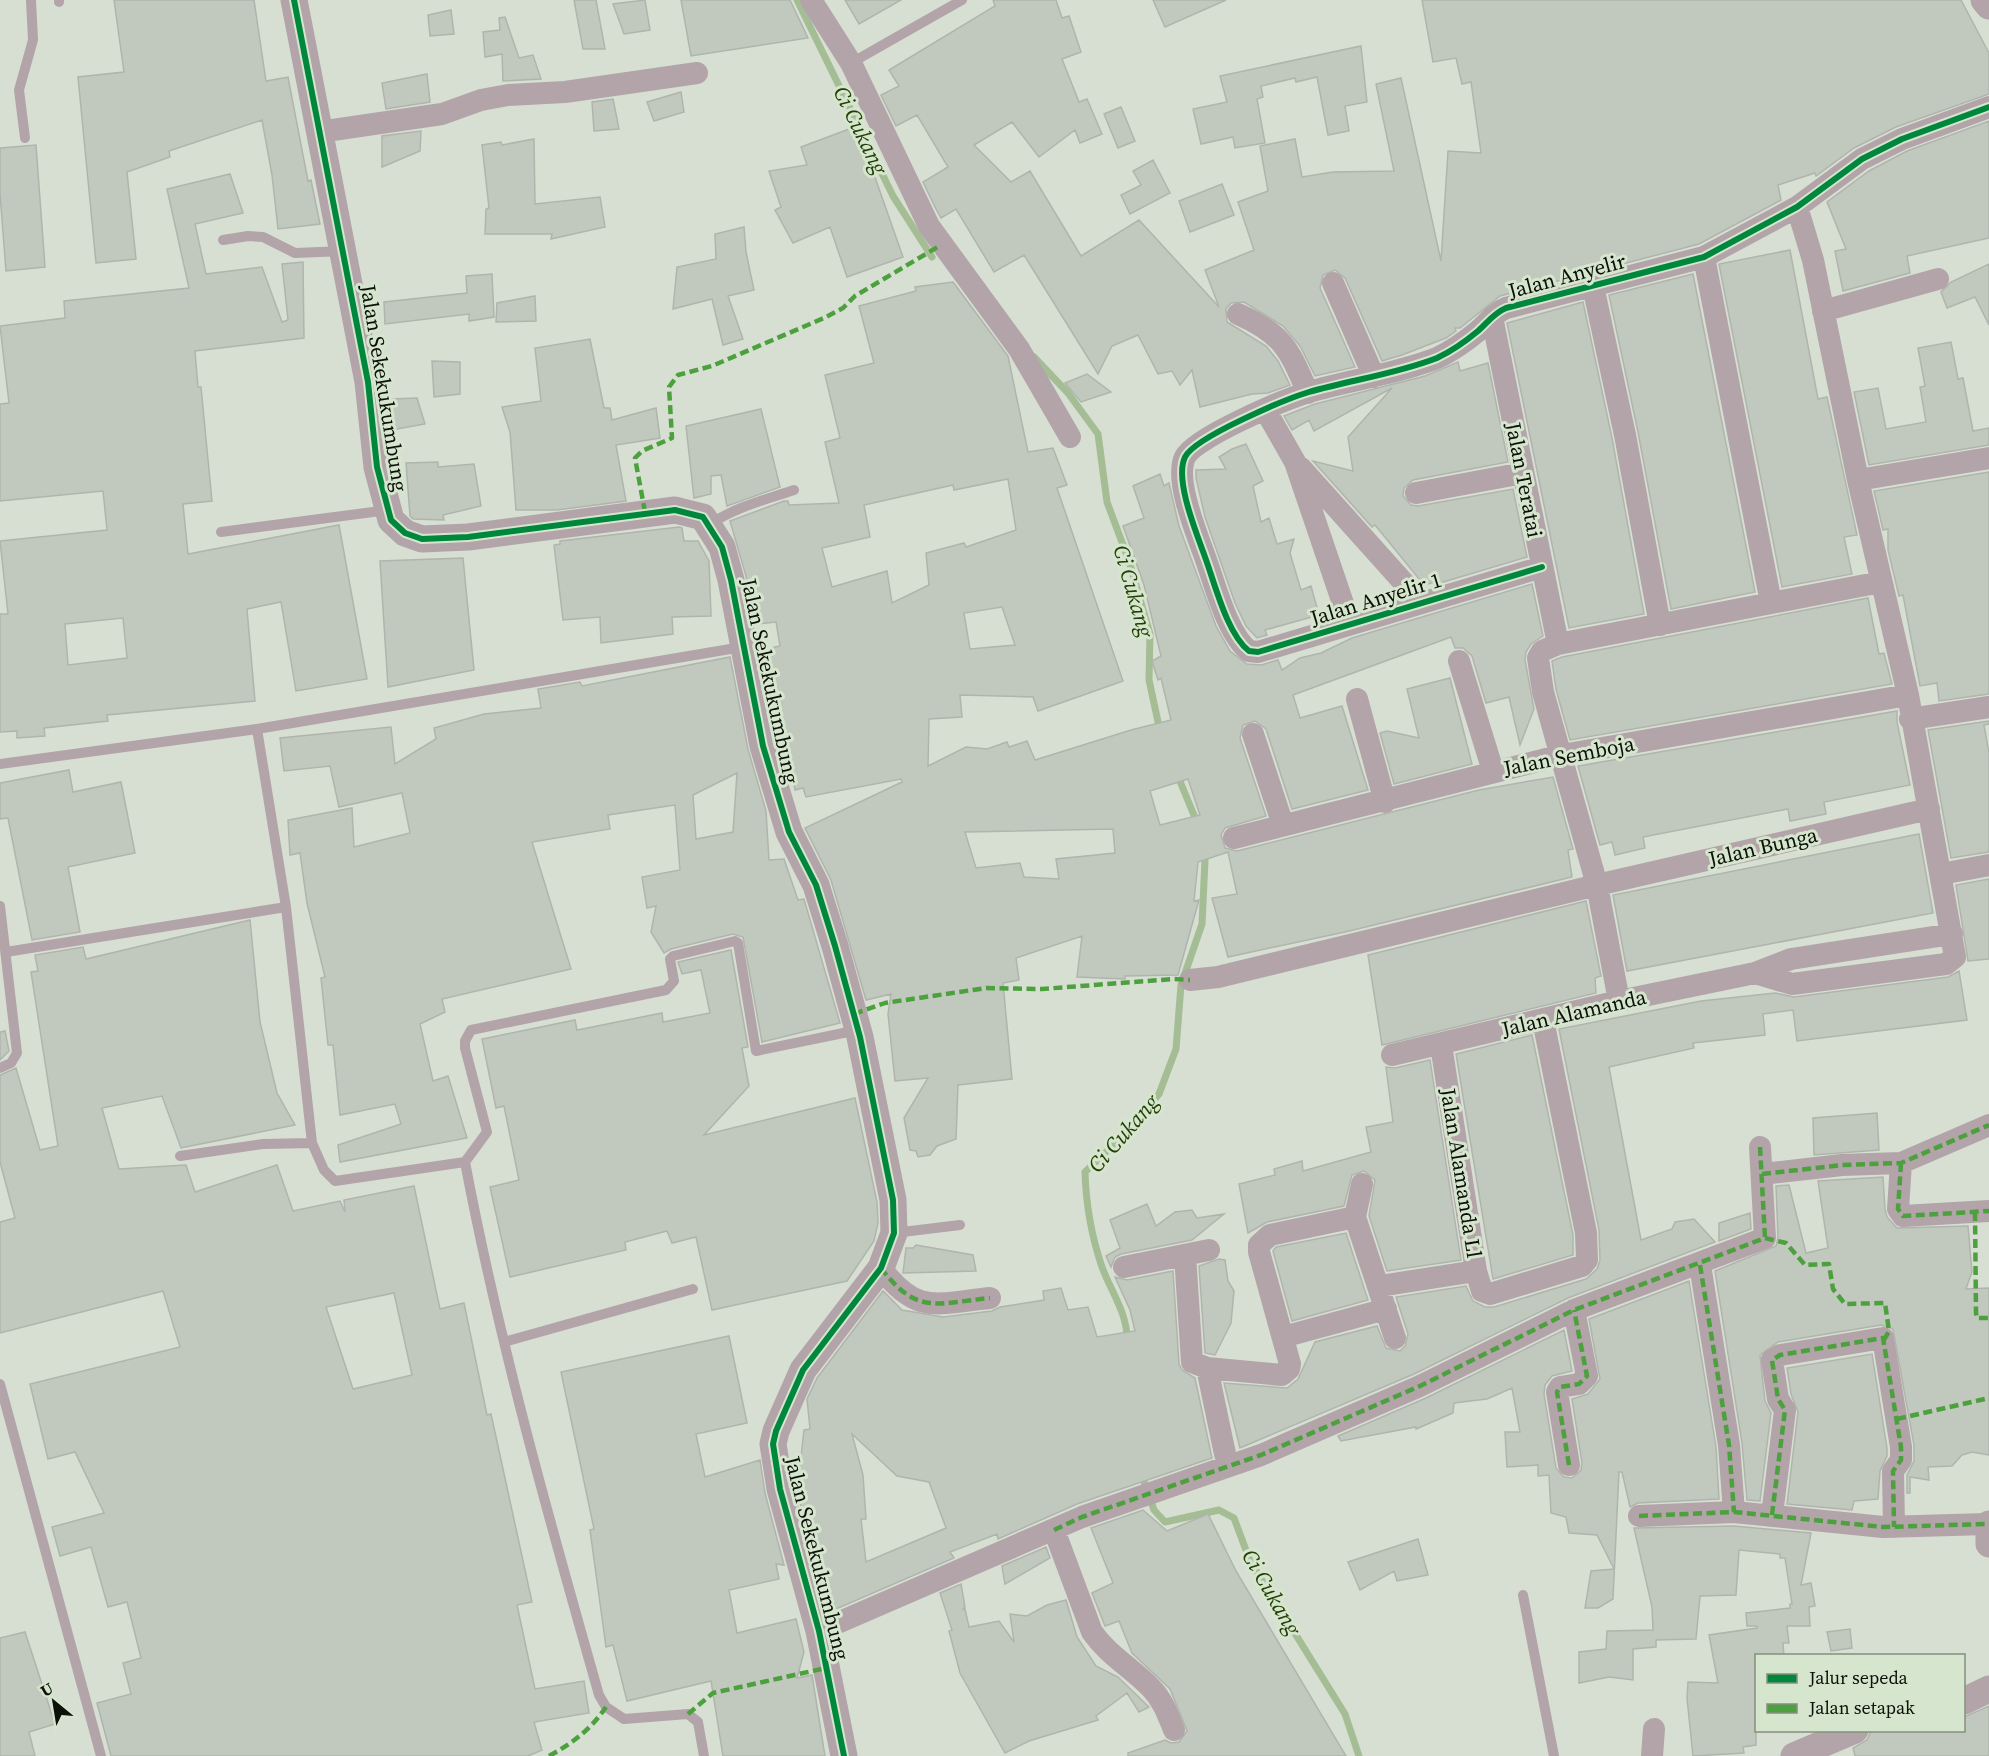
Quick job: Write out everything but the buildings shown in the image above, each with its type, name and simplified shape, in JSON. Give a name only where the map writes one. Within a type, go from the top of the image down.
[{"type":"street","name":"Jalan Sekekukumbung","points":[[294,0],[369,382],[377,467],[391,520],[405,533],[422,540],[468,537],[675,510],[694,513],[710,524],[722,547],[731,580],[763,746],[789,832],[816,885],[825,912],[858,1030],[893,1200],[894,1233],[881,1268],[803,1370],[776,1431],[773,1444],[780,1489],[819,1631],[844,1756]]},
{"type":"street","points":[[811,0],[851,63],[929,226],[1019,349],[1070,437]]},
{"type":"street","points":[[1984,0],[1989,6]]},
{"type":"street","points":[[319,132],[442,114],[481,100],[508,95],[565,92],[697,73]]},
{"type":"street","name":"Jalan Anyelir","points":[[1232,627],[1198,539],[1184,489],[1182,469],[1186,455],[1195,445],[1233,424],[1308,393],[1374,377],[1437,357],[1461,345],[1492,317],[1506,308],[1704,257],[1797,207],[1862,159],[1902,139],[1989,107]]},
{"type":"street","points":[[1797,207],[1813,261],[1858,480],[1908,695],[1910,719],[1952,934]]},
{"type":"street","points":[[1704,257],[1771,603]]},
{"type":"street","points":[[1823,311],[1938,279]]},
{"type":"street","points":[[1333,283],[1374,377]]},
{"type":"street","points":[[1593,286],[1625,435],[1660,625]]},
{"type":"street","points":[[1238,314],[1266,327],[1279,340],[1295,363],[1308,393]]},
{"type":"street","name":"Jalan Teratai","points":[[1492,317],[1558,644]]},
{"type":"street","points":[[1266,411],[1295,462],[1350,624]]},
{"type":"street","points":[[1858,480],[1989,458]]},
{"type":"street","points":[[1295,462],[1422,603]]},
{"type":"street","points":[[1416,493],[1523,473]]},
{"type":"street","name":"Jalan Anyelir 1","points":[[1232,627],[1246,650],[1253,652],[1542,567]]},
{"type":"street","points":[[1619,1000],[1596,885],[1537,667],[1542,651],[1558,644],[1881,582]]},
{"type":"street","points":[[1459,661],[1493,771]]},
{"type":"street","name":"Jalan Semboja","points":[[1234,838],[1385,802],[1493,771],[1562,755],[1908,695]]},
{"type":"street","points":[[1357,699],[1385,802]]},
{"type":"street","points":[[1910,719],[1989,707]]},
{"type":"street","points":[[1253,734],[1283,825]]},
{"type":"street","name":"Jalan Bunga","points":[[1190,980],[1230,974],[1596,885],[1929,809]]},
{"type":"street","points":[[1941,874],[1989,865]]},
{"type":"street","name":"Jalan Alamanda","points":[[1392,1055],[1441,1045],[1619,1000],[1755,973],[1791,960],[1952,934],[1955,957],[1953,961],[1792,984],[1755,973]]},
{"type":"street","name":"Jalan Alamanda Ll","points":[[1441,1045],[1476,1271],[1482,1291],[1490,1294],[1582,1266],[1587,1260],[1586,1233],[1543,1020]]},
{"type":"street","points":[[1762,1174],[1842,1165],[1900,1163],[1989,1125]]},
{"type":"street","points":[[819,1631],[1082,1517],[1261,1455],[1420,1386],[1574,1310],[1630,1287],[1700,1265],[1765,1238],[1760,1147]]},
{"type":"street","points":[[1900,1163],[1898,1209],[1903,1216],[1989,1211]]},
{"type":"street","points":[[1362,1184],[1355,1217],[1395,1338]]},
{"type":"street","points":[[1185,1255],[1190,1358],[1196,1365],[1207,1368],[1282,1375],[1289,1369],[1290,1364],[1259,1245],[1270,1235],[1355,1217]]},
{"type":"street","points":[[1124,1267],[1209,1250]]},
{"type":"street","points":[[1700,1265],[1729,1445],[1734,1512]]},
{"type":"street","points":[[881,1268],[908,1298],[929,1304],[990,1298]]},
{"type":"street","points":[[1380,1287],[1476,1271]]},
{"type":"street","points":[[1283,1337],[1386,1309]]},
{"type":"street","points":[[1569,1465],[1557,1392],[1560,1387],[1579,1384],[1587,1376],[1574,1310]]},
{"type":"street","points":[[1772,1515],[1785,1410],[1778,1400],[1772,1360],[1780,1354],[1883,1338],[1901,1447],[1901,1460],[1893,1471],[1894,1527]]},
{"type":"street","points":[[1207,1368],[1225,1454]]},
{"type":"street","points":[[1639,1516],[1734,1512],[1822,1523],[1988,1530]]},
{"type":"street","points":[[1054,1530],[1092,1632],[1102,1646],[1151,1688],[1164,1705],[1174,1730]]},
{"type":"street","points":[[1965,1701],[1989,1689]]},
{"type":"street","points":[[1652,1756],[1654,1729]]},
{"type":"street","points":[[1794,1756],[1853,1732]]},
{"type":"lane","points":[[25,138],[20,90],[33,40],[32,0]]},
{"type":"lane","points":[[851,63],[962,0]]},
{"type":"lane","points":[[223,240],[248,236],[263,237],[295,253],[344,251]]},
{"type":"lane","points":[[710,524],[727,513],[753,502],[794,490]]},
{"type":"lane","points":[[221,532],[388,510]]},
{"type":"lane","points":[[0,764],[257,729],[743,647]]},
{"type":"lane","points":[[257,729],[286,907],[312,1143],[324,1170],[335,1181],[465,1162],[487,1132],[465,1048],[465,1041],[471,1030],[666,990],[674,981],[670,959],[673,956],[735,941],[738,943],[756,1051],[858,1030]]},
{"type":"lane","points":[[0,906],[17,1053],[11,1063],[0,1068]]},
{"type":"lane","points":[[6,952],[286,907]]},
{"type":"lane","points":[[180,1156],[263,1144],[312,1143]]},
{"type":"lane","points":[[465,1162],[504,1342],[555,1543],[599,1695],[606,1707],[624,1719],[688,1714],[698,1722],[704,1756]]},
{"type":"lane","points":[[894,1233],[960,1224]]},
{"type":"lane","points":[[504,1342],[693,1288]]},
{"type":"lane","points":[[0,1384],[101,1756]]},
{"type":"lane","points":[[1523,1595],[1554,1756]]},
{"type":"waterway","name":"Ci Cukang","points":[[797,0],[893,196],[932,257]]},
{"type":"waterway","name":"Ci Cukang","points":[[1034,357],[1068,393],[1098,434],[1107,502],[1129,561],[1150,634],[1149,680],[1160,731]]},
{"type":"waterway","name":"Ci Cukang","points":[[1177,774],[1198,825]]},
{"type":"waterway","name":"Ci Cukang","points":[[1127,1341],[1122,1312],[1102,1267],[1092,1232],[1085,1172],[1125,1134],[1159,1094],[1176,1049],[1181,985],[1202,924],[1205,860],[1203,850]]},
{"type":"waterway","name":"Ci Cukang","points":[[1141,1473],[1154,1510],[1165,1522],[1219,1510],[1234,1518],[1250,1561],[1345,1714],[1359,1756]]},
{"type":"marked path","points":[[645,512],[635,458],[642,451],[672,438],[669,387],[678,375],[712,366],[824,318],[843,308],[855,296],[941,245]]},
{"type":"marked path","points":[[854,1014],[885,1003],[986,988],[1042,989],[1173,979],[1190,980]]},
{"type":"marked path","points":[[1762,1174],[1842,1165],[1901,1163],[1989,1125]]},
{"type":"marked path","points":[[1760,1147],[1765,1238]]},
{"type":"marked path","points":[[1901,1163],[1898,1209],[1903,1216],[1989,1211]]},
{"type":"marked path","points":[[1975,1212],[1976,1313],[1977,1318],[1989,1318]]},
{"type":"marked path","points":[[1054,1530],[1082,1517],[1261,1455],[1420,1386],[1574,1310],[1765,1238],[1786,1243],[1805,1265],[1829,1264],[1833,1289],[1845,1304],[1885,1303],[1889,1331],[1884,1340]]},
{"type":"marked path","points":[[1700,1265],[1729,1445],[1734,1512]]},
{"type":"marked path","points":[[881,1268],[906,1294],[917,1300],[942,1303],[990,1298]]},
{"type":"marked path","points":[[1569,1465],[1557,1392],[1560,1387],[1579,1384],[1587,1376],[1574,1310]]},
{"type":"marked path","points":[[1772,1515],[1785,1410],[1778,1399],[1772,1360],[1780,1355],[1883,1338],[1901,1447],[1901,1460],[1893,1471],[1894,1527]]},
{"type":"marked path","points":[[1897,1419],[1989,1398]]},
{"type":"marked path","points":[[1639,1516],[1734,1512],[1883,1527],[1987,1524]]},
{"type":"marked path","points":[[688,1714],[713,1693],[826,1668]]},
{"type":"marked path","points":[[549,1756],[581,1735],[606,1707]]},
{"type":"cycle path","points":[[294,0],[368,382],[377,467],[391,520],[405,533],[422,539],[468,537],[675,510],[703,517],[722,547],[731,580],[763,746],[789,832],[816,885],[835,946],[860,1037],[893,1200],[894,1233],[881,1268],[803,1370],[776,1431],[773,1444],[780,1489],[819,1631],[844,1756]]},
{"type":"cycle path","points":[[1542,567],[1258,652],[1249,651],[1234,633],[1218,594],[1184,493],[1182,467],[1185,457],[1192,449],[1223,429],[1281,402],[1309,392],[1437,358],[1464,342],[1506,308],[1704,257],[1797,207],[1862,159],[1902,139],[1989,107]]}]
